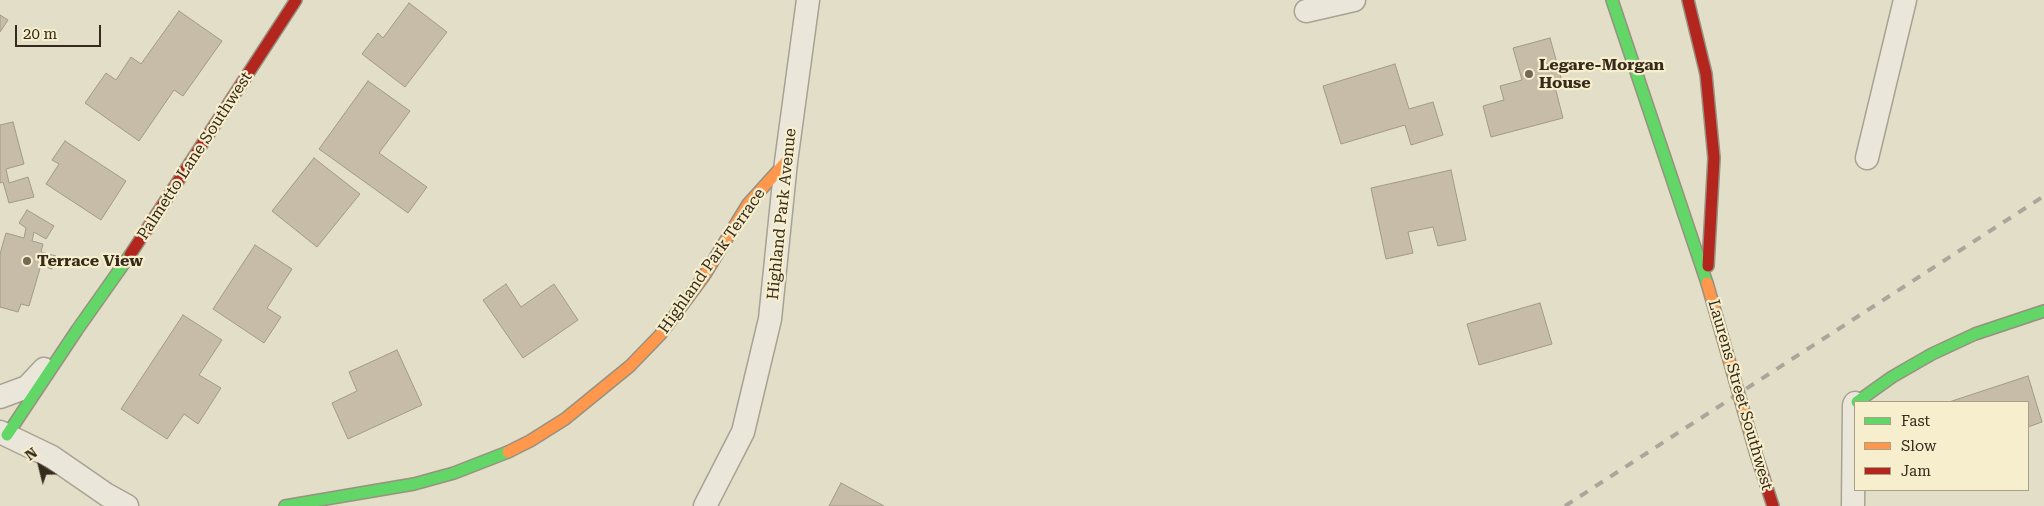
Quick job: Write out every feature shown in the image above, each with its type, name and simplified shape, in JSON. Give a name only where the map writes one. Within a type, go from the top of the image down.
[{"type":"street","name":"Palmetto Lane Southwest","points":[[3,434],[68,345],[146,232],[296,0]]},
{"type":"street","name":"Highland Park Avenue","points":[[706,506],[743,432],[770,319],[786,162],[808,0]]},
{"type":"street","points":[[1306,11],[1354,0]]},
{"type":"street","name":"Laurens Street Southwest","points":[[1612,0],[1707,283],[1756,454],[1773,506]]},
{"type":"street","name":"Laurens Street Southwest","points":[[1688,0],[1706,74],[1714,158],[1707,283]]},
{"type":"street","points":[[1867,158],[1905,0]]},
{"type":"street","name":"Highland Park Terrace","points":[[285,506],[414,484],[454,473],[493,459],[530,441],[565,419],[630,366],[660,335],[700,282],[748,204],[786,162]]},
{"type":"street","points":[[1859,401],[1932,354],[1975,334],[2044,311]]},
{"type":"street","points":[[0,397],[27,387],[68,345]]},
{"type":"street","points":[[1853,506],[1854,404]]},
{"type":"street","points":[[3,434],[52,457],[107,495],[128,506]]},
{"type":"building","points":[[409,3],[447,32],[405,87],[362,54],[378,33],[383,38]]},
{"type":"building","points":[[179,11],[222,41],[183,96],[174,90],[139,141],[85,103],[106,73],[116,80],[131,57],[141,64]]},
{"type":"building","points":[[0,15],[8,20],[0,32]]},
{"type":"building","points":[[1550,38],[1563,85],[1555,87],[1563,118],[1491,137],[1483,106],[1504,100],[1500,86],[1522,80],[1513,48]]},
{"type":"building","points":[[1395,64],[1409,109],[1433,102],[1443,135],[1411,145],[1405,125],[1341,144],[1323,86]]},
{"type":"building","points":[[368,81],[410,111],[379,153],[427,187],[408,213],[319,149]]},
{"type":"building","points":[[13,122],[24,164],[6,169],[9,183],[28,177],[34,197],[9,203],[3,182],[0,183],[0,125]]},
{"type":"building","points":[[65,141],[126,181],[101,220],[46,184],[59,164],[52,160]]},
{"type":"building","points":[[314,158],[360,194],[317,247],[272,211]]},
{"type":"building","points":[[1451,170],[1466,240],[1438,246],[1433,227],[1408,232],[1413,253],[1386,259],[1371,188]]},
{"type":"building","name":"Terrace View","points":[[27,210],[54,226],[46,239],[34,232],[32,241],[43,244],[41,252],[56,256],[52,269],[41,265],[29,306],[21,304],[18,312],[0,307],[0,254],[6,233],[24,238],[26,228],[19,223]]},
{"type":"building","points":[[255,245],[292,269],[267,308],[281,317],[264,343],[213,309]]},
{"type":"building","points":[[506,284],[521,307],[554,284],[578,320],[523,358],[483,300]]},
{"type":"building","points":[[1540,303],[1552,344],[1479,365],[1467,324]]},
{"type":"building","points":[[183,315],[222,340],[199,375],[221,388],[198,424],[184,414],[167,439],[121,409]]},
{"type":"building","points":[[397,350],[422,405],[348,439],[332,403],[357,391],[349,372]]},
{"type":"building","points":[[2028,376],[2042,422],[2029,427],[2029,401],[1952,401]]},
{"type":"building","points":[[841,483],[884,506],[829,506]]},
{"type":"railway","points":[[1565,506],[2044,196]]},
{"type":"traffic: fast","points":[[1612,0],[1707,283]]},
{"type":"traffic: fast","points":[[7,435],[130,255]]},
{"type":"traffic: fast","points":[[1858,401],[1892,377],[1932,354],[1975,334],[2044,311]]},
{"type":"traffic: fast","points":[[285,506],[414,484],[454,473],[508,452]]},
{"type":"traffic: slow","points":[[508,452],[530,441],[565,419],[630,366],[660,335],[704,276],[748,204],[786,162]]},
{"type":"traffic: slow","points":[[1707,283],[1756,454]]},
{"type":"traffic: jam","points":[[130,255],[296,0]]},
{"type":"traffic: jam","points":[[1688,0],[1706,74],[1714,158],[1708,266]]},
{"type":"traffic: jam","points":[[1756,454],[1773,506]]},
{"type":"place","name":"Legare-Morgan House","points":[[1529,74]]},
{"type":"place","name":"Terrace View","points":[[27,261]]}]
